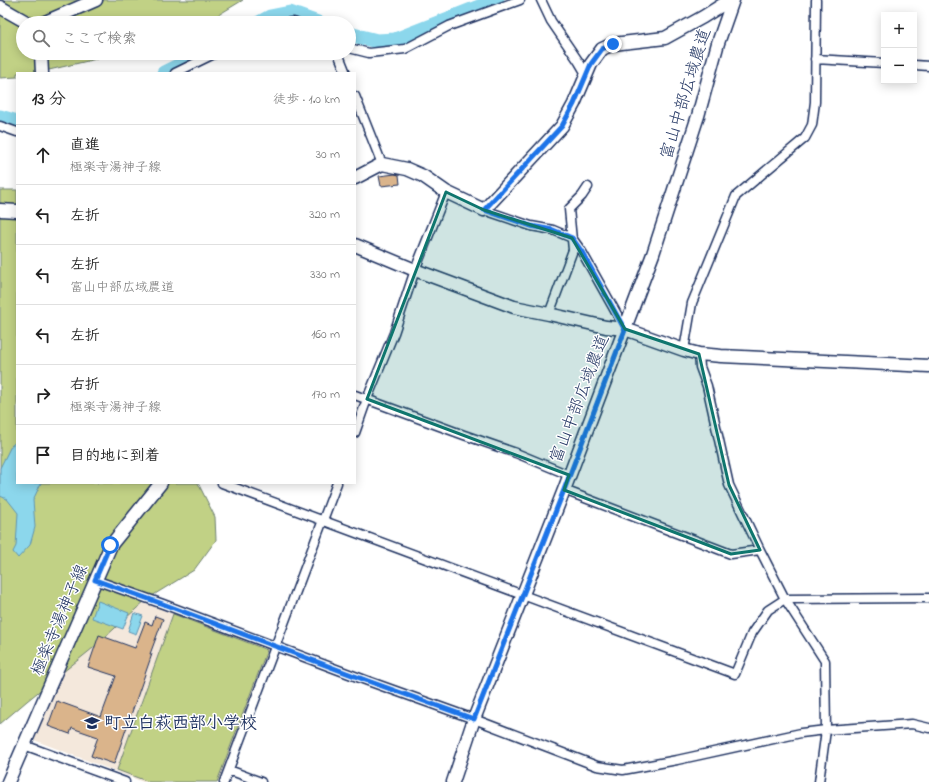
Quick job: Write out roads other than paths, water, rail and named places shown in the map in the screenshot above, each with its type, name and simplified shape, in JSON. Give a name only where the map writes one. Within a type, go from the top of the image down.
[{"type":"street","points":[[59,16],[96,0]]},
{"type":"street","points":[[356,50],[369,53],[405,50],[449,26],[520,0]]},
{"type":"street","points":[[541,0],[550,21],[586,74]]},
{"type":"street","points":[[484,210],[562,126],[574,104],[591,64],[602,49],[613,44],[665,38],[732,0]]},
{"type":"street","name":"富山中部広域農道","points":[[453,782],[474,719],[564,490],[654,254],[698,116],[718,43],[732,0]]},
{"type":"street","points":[[684,350],[692,303],[736,196],[805,138],[812,125],[815,102],[816,0]]},
{"type":"street","points":[[0,7],[16,16]]},
{"type":"street","points":[[815,59],[881,63]]},
{"type":"street","points":[[42,60],[42,72]]},
{"type":"street","points":[[177,72],[202,60]]},
{"type":"street","points":[[341,60],[346,72]]},
{"type":"street","points":[[917,65],[929,66]]},
{"type":"street","points":[[356,99],[382,164]]},
{"type":"street","points":[[0,126],[16,132]]},
{"type":"street","points":[[356,177],[382,164],[407,169],[422,176],[446,192],[484,210],[531,226],[553,230],[572,238],[582,252],[625,330]]},
{"type":"street","points":[[549,314],[573,250],[569,209],[582,196],[588,187]]},
{"type":"street","points":[[356,430],[394,333],[415,270],[446,192]]},
{"type":"street","points":[[0,210],[16,211]]},
{"type":"street","points":[[356,245],[514,308],[625,330],[699,354],[929,366]]},
{"type":"street","points":[[699,354],[700,367],[707,386],[730,485],[760,550],[785,599],[825,661],[826,730],[819,782]]},
{"type":"street","points":[[356,395],[516,453],[569,475]]},
{"type":"street","name":"極楽寺湯神子線","points":[[8,782],[110,545],[160,484]]},
{"type":"street","points":[[225,484],[735,674],[752,632],[768,610],[785,599],[929,598]]},
{"type":"street","points":[[224,782],[337,484]]},
{"type":"street","points":[[564,490],[731,554],[760,550]]},
{"type":"street","points":[[95,580],[474,719],[597,766],[623,770],[801,733],[826,730],[912,724],[929,728]]},
{"type":"street","points":[[24,745],[125,782]]},
{"type":"street","points":[[228,770],[261,782]]},
{"type":"water","points":[[16,442],[16,484],[41,484],[33,500],[35,527],[30,545],[18,558],[13,552],[16,546],[18,513],[7,499],[0,496],[0,468],[11,446]]},
{"type":"water","points":[[98,601],[129,613],[123,629],[92,618]]},
{"type":"water","points":[[134,613],[143,616],[136,634],[128,631]]},
{"type":"waterway","points":[[356,36],[377,41],[395,40],[497,0]]},
{"type":"waterway","points":[[275,16],[290,13],[298,16]]},
{"type":"waterway","points":[[166,72],[190,60]]},
{"type":"waterway","points":[[0,117],[16,122]]},
{"type":"place","name":"町立白萩西部小学校","points":[[92,723]]}]
